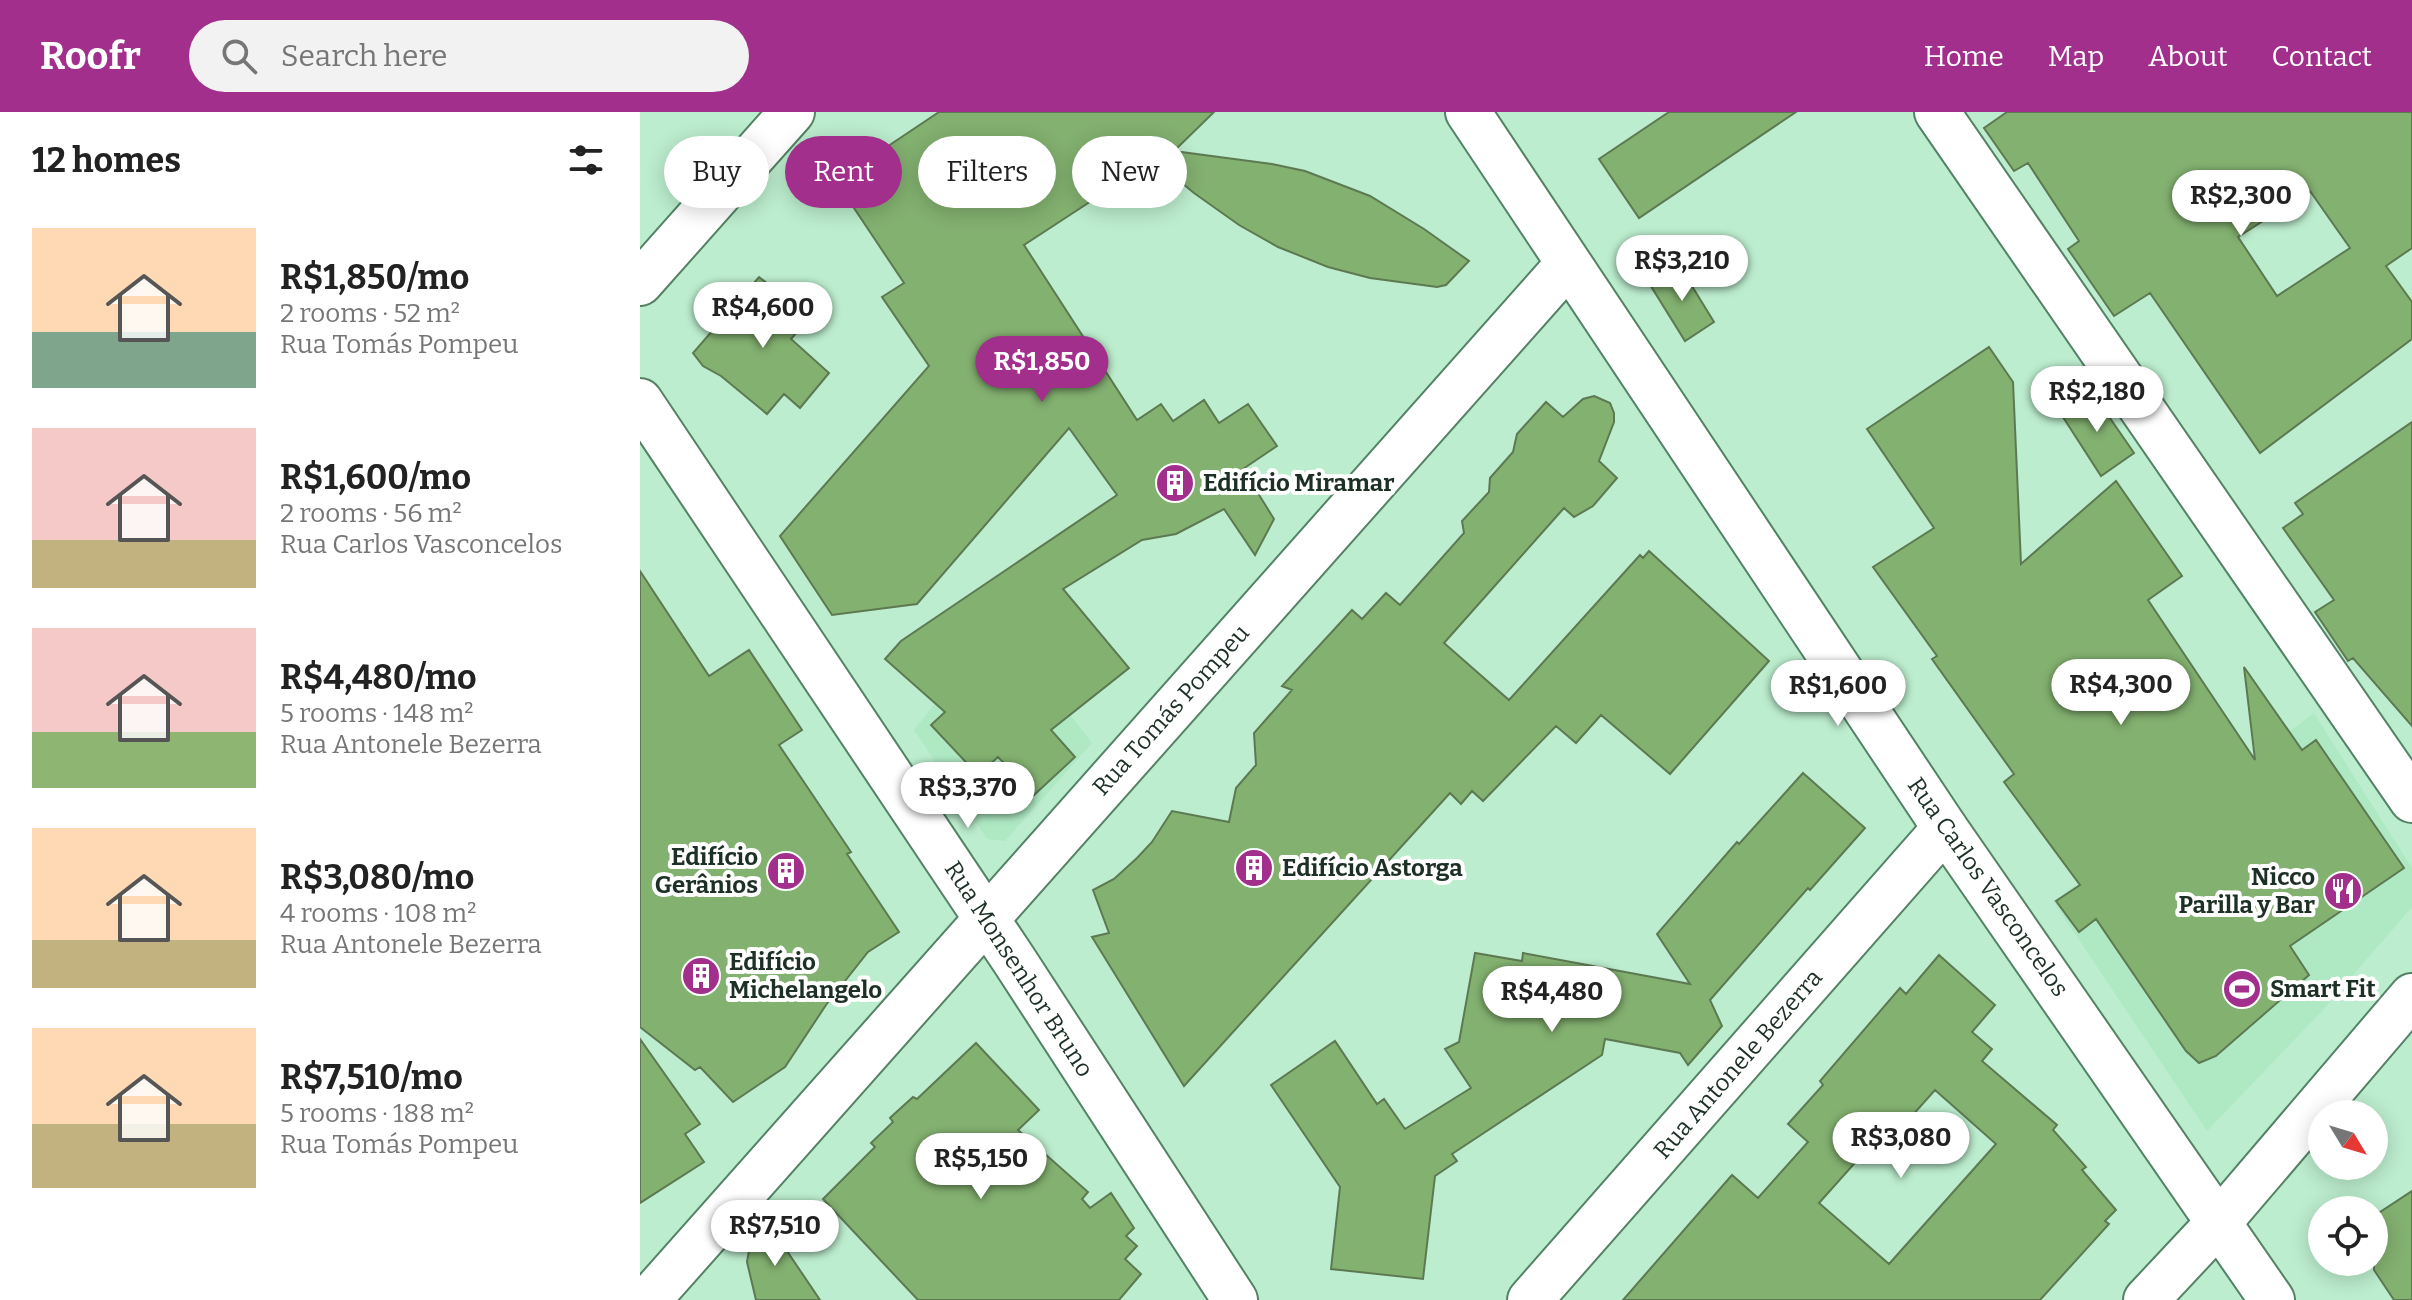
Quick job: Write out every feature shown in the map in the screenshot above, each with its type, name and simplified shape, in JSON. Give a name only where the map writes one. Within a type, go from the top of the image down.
[{"type":"street","points":[[640,283],[792,112]]},
{"type":"street","name":"Rua Carlos Vasconcelos","points":[[1468,112],[1945,828],[2272,1300]]},
{"type":"street","points":[[1937,112],[2412,800]]},
{"type":"street","name":"Rua Tomás Pompeu","points":[[648,1300],[1568,264]]},
{"type":"street","name":"Rua Monsenhor Bruno","points":[[640,401],[986,919],[1235,1300]]},
{"type":"street","name":"Rua Antonele Bezerra","points":[[1530,1300],[1945,828]]},
{"type":"street","points":[[2146,1300],[2220,1221],[2412,996]]},
{"type":"shaded area","points":[[999,622],[1092,743],[1005,841],[987,839],[914,730]]},
{"type":"shaded area","points":[[2314,713],[2412,868],[2412,907],[2322,1011],[2207,1131],[2053,901]]},
{"type":"building","points":[[939,112],[1214,112],[1187,138],[1072,136],[1072,208],[1081,208],[1024,245],[1137,420],[1161,404],[1173,421],[1204,400],[1219,423],[1248,404],[1277,446],[1243,469],[1274,519],[1255,555],[1224,509],[1176,534],[1142,540],[1063,589],[1129,668],[1051,730],[1075,757],[1034,795],[998,757],[978,775],[931,725],[945,712],[885,659],[901,641],[1117,495],[1069,428],[917,604],[832,615],[780,536],[929,366],[882,297],[904,283],[854,208],[902,208],[902,137]]},
{"type":"building","points":[[1669,112],[1796,112],[1639,218],[1599,159]]},
{"type":"building","points":[[2007,112],[2412,112],[2412,248],[2386,266],[2412,302],[2412,339],[2260,453],[2150,293],[2114,316],[2068,249],[2079,241],[2028,163],[2014,171],[1984,128]],"holes":[[[2310,191],[2350,248],[2277,296],[2238,237]]]},
{"type":"building","points":[[1187,153],[1305,171],[1370,196],[1469,261],[1446,285],[1437,287],[1370,278],[1328,267],[1278,247],[1239,225],[1187,187]]},
{"type":"building","points":[[1679,265],[1714,322],[1685,341],[1649,283]]},
{"type":"building","points":[[759,277],[810,317],[791,339],[829,373],[800,408],[784,394],[767,414],[721,376],[703,366],[693,353]]},
{"type":"building","points":[[1989,347],[2013,382],[2021,564],[2116,481],[2182,576],[2148,600],[2255,760],[2244,667],[2302,750],[2316,740],[2404,868],[2290,946],[2309,975],[2216,1056],[2199,1063],[2186,1051],[2096,919],[2079,932],[2056,901],[2080,885],[2004,782],[2014,774],[1932,659],[1937,656],[1873,567],[1934,528],[1867,429]]},
{"type":"building","points":[[2092,392],[2134,453],[2101,476],[2061,414]]},
{"type":"building","points":[[1594,396],[1610,403],[1614,413],[1614,422],[1599,461],[1617,478],[1593,506],[1574,517],[1564,508],[1444,643],[1509,700],[1640,555],[1643,558],[1649,551],[1769,661],[1670,774],[1601,715],[1576,743],[1556,726],[1483,801],[1472,791],[1461,804],[1450,793],[1184,1086],[1092,937],[1109,933],[1093,890],[1114,879],[1137,858],[1152,842],[1172,811],[1229,822],[1236,788],[1256,765],[1254,733],[1292,690],[1282,686],[1352,610],[1362,619],[1386,593],[1400,605],[1464,533],[1462,521],[1489,492],[1490,478],[1513,452],[1517,434],[1546,402],[1563,417],[1583,399]]},
{"type":"building","points":[[2412,422],[2412,726],[2353,658],[2348,661],[2315,612],[2334,600],[2283,528],[2303,514],[2295,503]]},
{"type":"building","points":[[640,571],[709,676],[749,650],[802,730],[779,745],[851,852],[847,854],[899,932],[868,952],[826,1005],[785,1067],[733,1102],[700,1067],[695,1070],[640,1027]]},
{"type":"building","points":[[1803,773],[1865,828],[1710,1000],[1722,1026],[1688,1065],[1680,1053],[1605,1039],[1602,1055],[1452,1154],[1457,1161],[1435,1176],[1423,1279],[1331,1269],[1340,1187],[1271,1085],[1335,1041],[1377,1104],[1384,1099],[1405,1129],[1471,1088],[1445,1049],[1459,1042],[1475,953],[1522,961],[1523,953],[1690,984],[1657,934],[1737,842],[1739,844]]},
{"type":"building","points":[[1939,955],[1995,1005],[1972,1032],[1992,1049],[1982,1061],[2057,1125],[2053,1130],[2086,1167],[2082,1170],[2116,1210],[2105,1221],[2109,1224],[2040,1300],[1623,1300],[1732,1175],[1758,1198],[1808,1142],[1788,1124],[1823,1085],[1820,1081],[1900,988],[1906,994]],"holes":[[[1935,1090],[1996,1144],[1889,1264],[1819,1203],[1869,1147],[1875,1148],[1898,1122],[1903,1126]]]},
{"type":"building","points":[[640,1039],[700,1124],[685,1134],[704,1162],[640,1203]]},
{"type":"building","points":[[976,1043],[1039,1110],[1018,1130],[1088,1192],[1082,1199],[1090,1208],[1111,1193],[1134,1228],[1126,1236],[1137,1246],[1125,1259],[1141,1274],[1119,1300],[918,1300],[823,1199],[875,1147],[871,1143],[893,1122],[890,1118],[913,1097],[917,1099]]},
{"type":"building","points":[[2412,1191],[2412,1300],[2394,1300],[2378,1276],[2388,1276],[2388,1207]]},
{"type":"building","points":[[760,1211],[820,1300],[756,1300],[747,1262],[755,1217]]},
{"type":"place","name":"Edifício Miramar","points":[[1175,483]]},
{"type":"place","name":"Edifício Astorga","points":[[1254,868]]},
{"type":"place","name":"Edifício Gerânios","points":[[786,871]]},
{"type":"place","name":"Nicco Parilla y Bar","points":[[2343,891]]},
{"type":"place","name":"Edifício Michelangelo","points":[[701,976]]},
{"type":"place","name":"Smart Fit","points":[[2242,989]]}]
